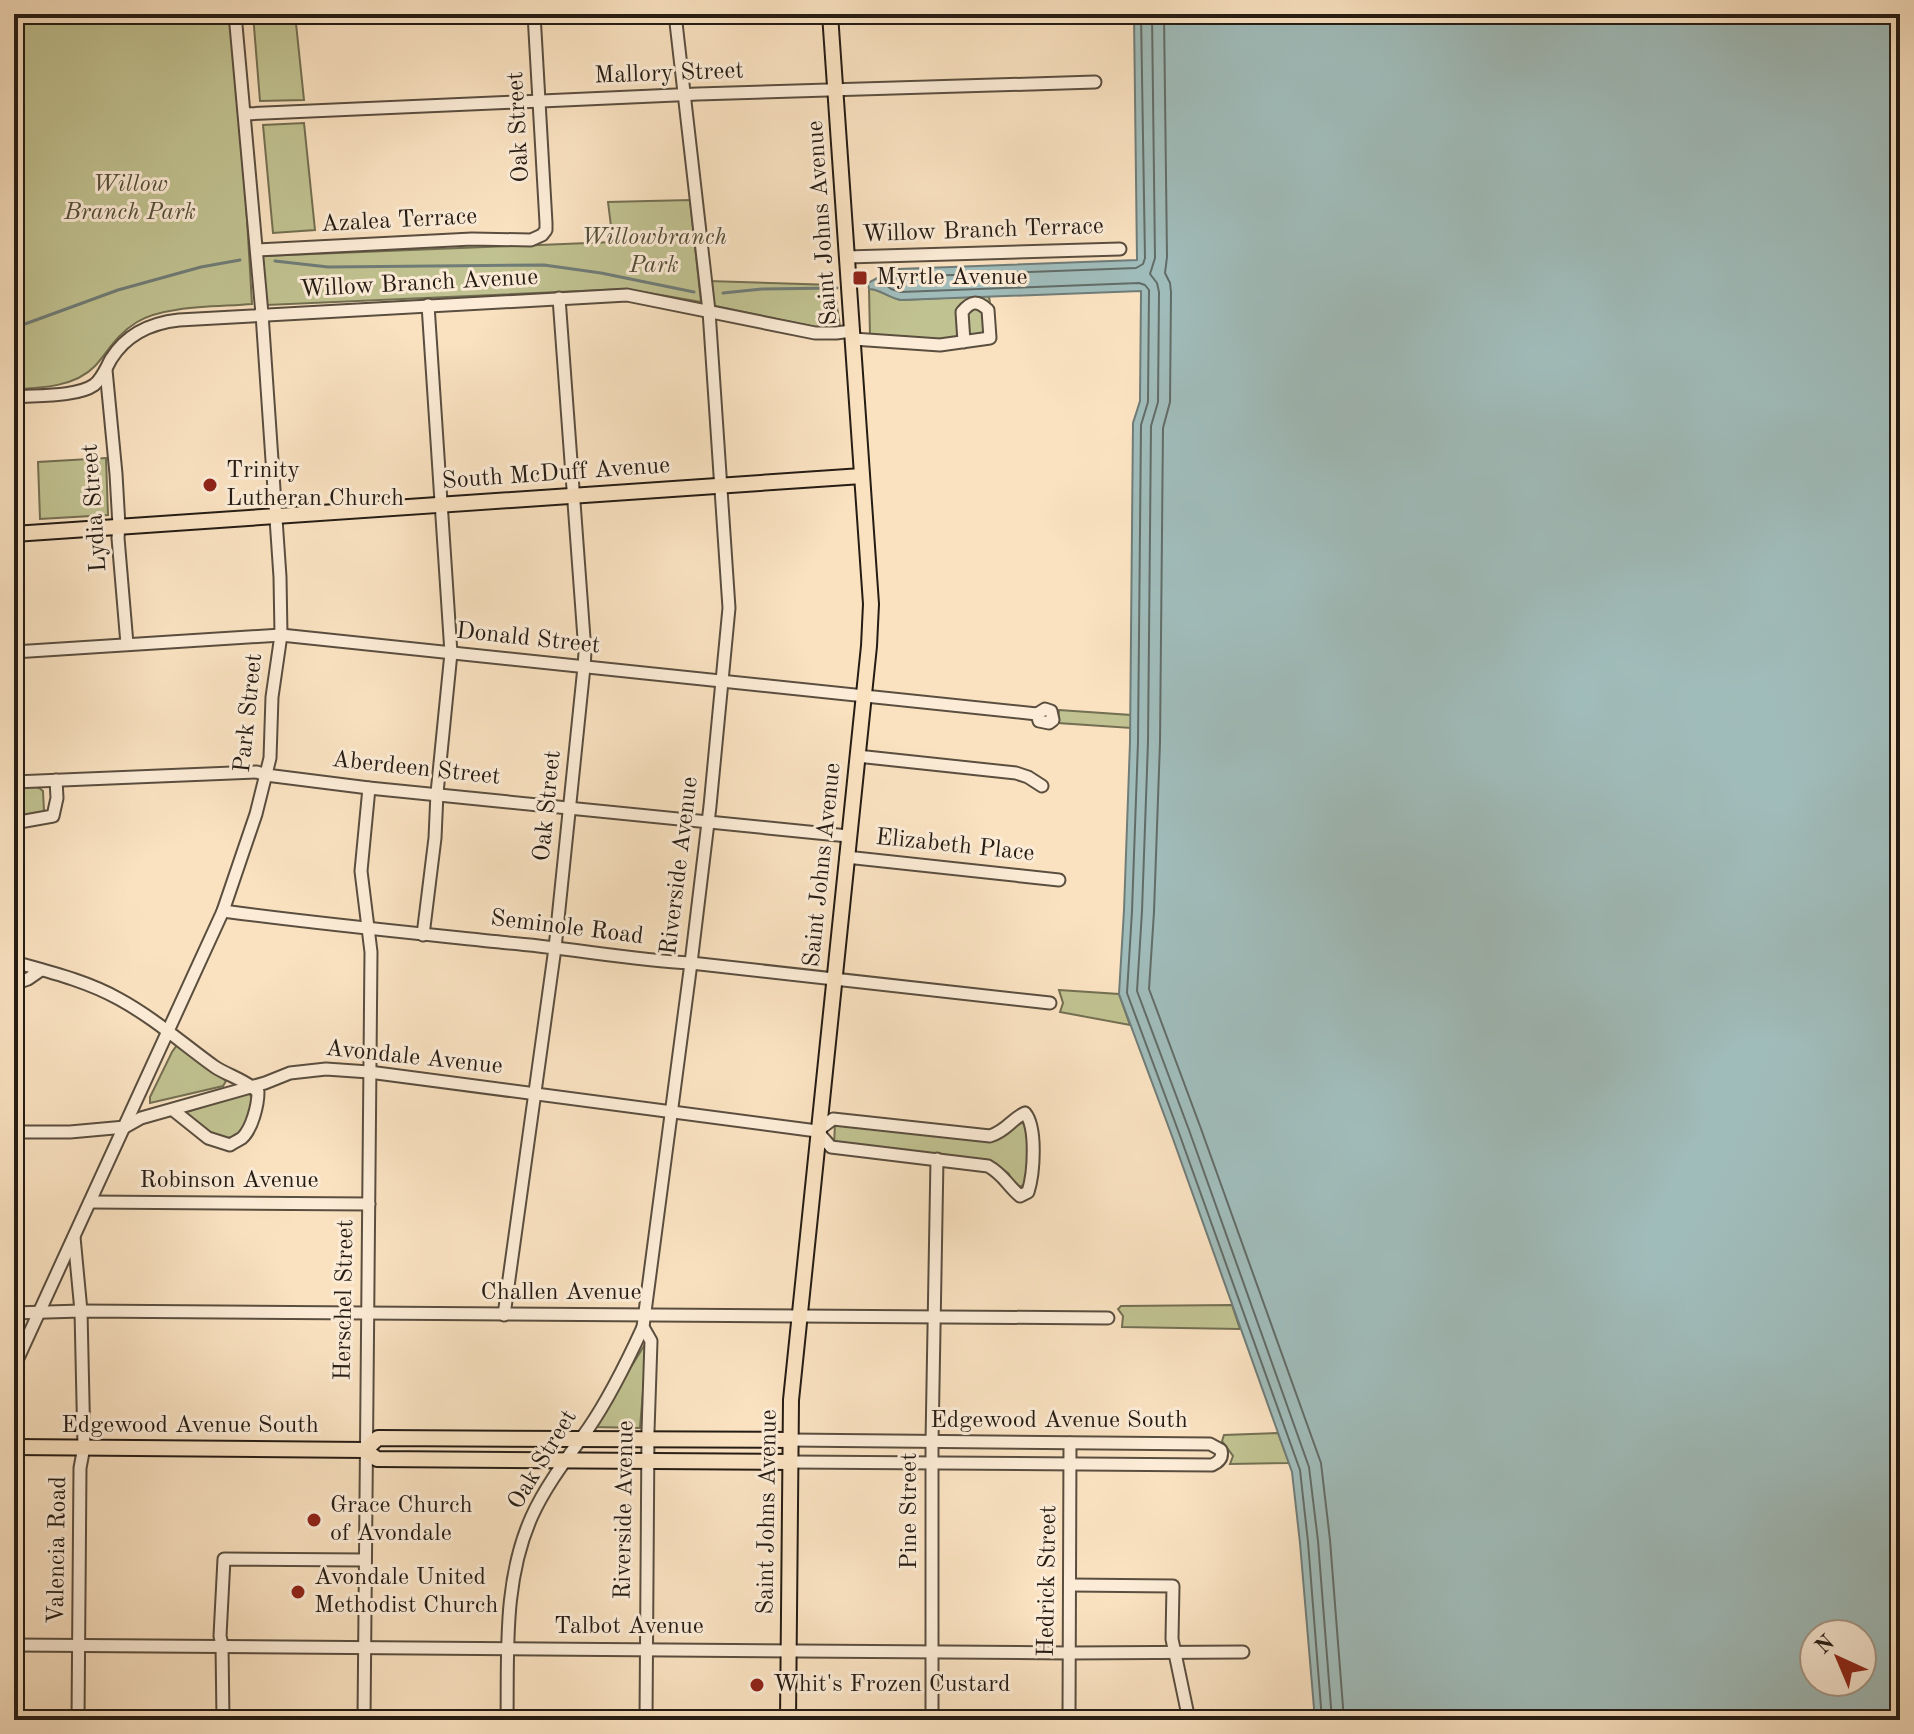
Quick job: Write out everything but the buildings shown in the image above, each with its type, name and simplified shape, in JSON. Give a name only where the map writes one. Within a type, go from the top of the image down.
[{"type":"main road","name":"Saint Johns Avenue","points":[[788,1720],[791,1400],[871,604],[830,14]]},
{"type":"main road","name":"South McDuff Avenue","points":[[14,534],[862,476]]},
{"type":"main road","name":"Edgewood Avenue South","points":[[365,1450],[378,1438],[790,1440]]},
{"type":"main road","name":"Edgewood Avenue South","points":[[14,1447],[365,1450],[377,1459],[790,1462]]},
{"type":"street","name":"Park Street","points":[[14,1367],[223,911],[256,814],[270,758],[272,697],[281,635],[277,516],[235,14]]},
{"type":"street","name":"Oak Street","points":[[534,14],[546,223],[542,235]]},
{"type":"street","name":"Riverside Avenue","points":[[646,1720],[651,1341],[643,1322],[691,963],[729,608],[709,311],[675,14]]},
{"type":"street","name":"Mallory Street","points":[[245,114],[835,89],[1095,82]]},
{"type":"street","name":"Azalea Terrace","points":[[257,250],[472,239],[531,240],[542,235]]},
{"type":"street","name":"Willow Branch Terrace","points":[[847,257],[1120,249]]},
{"type":"street","name":"Willow Branch Avenue","points":[[14,397],[84,390],[98,381],[126,341],[156,324],[262,314],[627,295],[815,333],[940,345],[964,342]]},
{"type":"street","name":"Oak Street","points":[[504,1315],[555,948],[585,652],[559,298]]},
{"type":"street","points":[[423,935],[451,653],[428,305]]},
{"type":"street","name":"Lydia Street","points":[[106,369],[127,644]]},
{"type":"street","name":"Donald Street","points":[[14,652],[281,635],[1037,714]]},
{"type":"street","points":[[857,756],[1016,773],[1042,786]]},
{"type":"street","name":"Aberdeen Street","points":[[14,782],[257,772],[369,788],[848,836]]},
{"type":"street","points":[[14,823],[53,816],[57,798],[56,780]]},
{"type":"street","name":"Herschel Street","points":[[364,1720],[371,952],[361,871],[369,788]]},
{"type":"street","name":"Elizabeth Place","points":[[846,857],[1059,880]]},
{"type":"street","name":"Seminole Road","points":[[223,911],[1050,1003]]},
{"type":"street","points":[[14,962],[79,981],[118,998],[160,1024],[219,1069],[258,1092],[248,1131],[230,1145],[208,1138],[173,1110]]},
{"type":"street","points":[[14,984],[41,970]]},
{"type":"street","name":"Avondale Avenue","points":[[14,1132],[70,1132],[125,1127],[141,1118],[290,1073],[343,1069],[817,1131]]},
{"type":"street","points":[[1025,1113],[1031,1121],[1032,1177],[1028,1192],[1020,1196],[1001,1173],[988,1166],[937,1159],[831,1147],[817,1131],[833,1119],[990,1136],[1007,1128],[1019,1115],[1025,1113]]},
{"type":"street","name":"Pine Street","points":[[932,1720],[932,1442],[937,1159]]},
{"type":"street","name":"Robinson Avenue","points":[[90,1202],[369,1204]]},
{"type":"street","name":"Valencia Road","points":[[74,1237],[81,1311],[84,1447],[80,1468],[78,1720]]},
{"type":"street","name":"Challen Avenue","points":[[14,1313],[504,1315],[643,1322],[798,1316],[1108,1318]]},
{"type":"street","name":"Oak Street","points":[[507,1720],[509,1610],[518,1558],[531,1517],[624,1369],[643,1322]]},
{"type":"street","name":"Edgewood Avenue South","points":[[790,1440],[1210,1444],[1221,1450],[1222,1455],[1219,1462],[1212,1465],[790,1462]]},
{"type":"street","name":"Hedrick Street","points":[[1069,1720],[1070,1443]]},
{"type":"street","points":[[223,1720],[220,1636],[224,1559],[365,1560]]},
{"type":"street","points":[[1070,1585],[1173,1586],[1172,1639],[1189,1720]]},
{"type":"street","name":"Talbot Avenue","points":[[14,1645],[1243,1652]]},
{"type":"green space","name":"Willow Branch Park","points":[[14,14],[235,14],[252,304],[177,310],[149,316],[124,332],[95,366],[78,378],[57,385],[14,389]]},
{"type":"green space","points":[[253,14],[295,14],[304,100],[260,101]]},
{"type":"green space","points":[[304,123],[315,230],[273,233],[263,125]]},
{"type":"green space","name":"Willowbranch Park","points":[[690,200],[701,302],[626,289],[267,305],[262,256],[613,242],[608,202]]},
{"type":"green space","name":"Willowbranch Park","points":[[708,281],[834,285],[840,327],[815,327],[711,305]]},
{"type":"green space","points":[[869,289],[901,300],[989,296],[994,334],[929,340],[870,336]]},
{"type":"green space","points":[[106,458],[108,515],[40,519],[38,462]]},
{"type":"green space","points":[[1059,710],[1131,715],[1131,728],[1058,723]]},
{"type":"green space","points":[[35,787],[43,791],[42,815],[14,819],[14,788]]},
{"type":"green space","points":[[1059,990],[1119,994],[1130,1025],[1060,1012],[1063,1003]]},
{"type":"green space","points":[[177,1045],[226,1081],[223,1086],[150,1103],[150,1097]]},
{"type":"green space","points":[[248,1092],[253,1099],[248,1117],[235,1136],[218,1136],[184,1113]]},
{"type":"green space","points":[[835,1123],[994,1140],[1011,1131],[1018,1123],[1025,1123],[1029,1128],[1027,1181],[1019,1187],[1013,1184],[1009,1174],[993,1162],[834,1145]]},
{"type":"green space","points":[[1232,1305],[1240,1329],[1122,1327],[1123,1316],[1118,1309],[1121,1306]]},
{"type":"green space","points":[[647,1341],[640,1428],[594,1427]]},
{"type":"green space","points":[[1278,1433],[1289,1463],[1230,1464],[1233,1456],[1222,1441],[1224,1435]]},
{"type":"water","points":[[1134,14],[1900,14],[1900,1720],[1315,1720],[1292,1472],[1119,994],[1130,742],[1133,423],[1140,401],[1141,291],[901,300],[869,289],[868,283],[898,269],[1137,260]]},
{"type":"waterway","points":[[14,328],[118,290],[201,267],[240,260]]},
{"type":"waterway","points":[[275,261],[328,267],[544,265],[694,292]]},
{"type":"waterway","points":[[723,293],[837,288]]},
{"type":"place","name":"Myrtle Avenue","points":[[860,278]]},
{"type":"place","name":"Trinity Lutheran Church","points":[[210,485]]},
{"type":"place","name":"Grace Church of Avondale","points":[[314,1520]]},
{"type":"place","name":"Avondale United Methodist Church","points":[[298,1592]]},
{"type":"place","name":"Whit's Frozen Custard","points":[[757,1685]]}]
